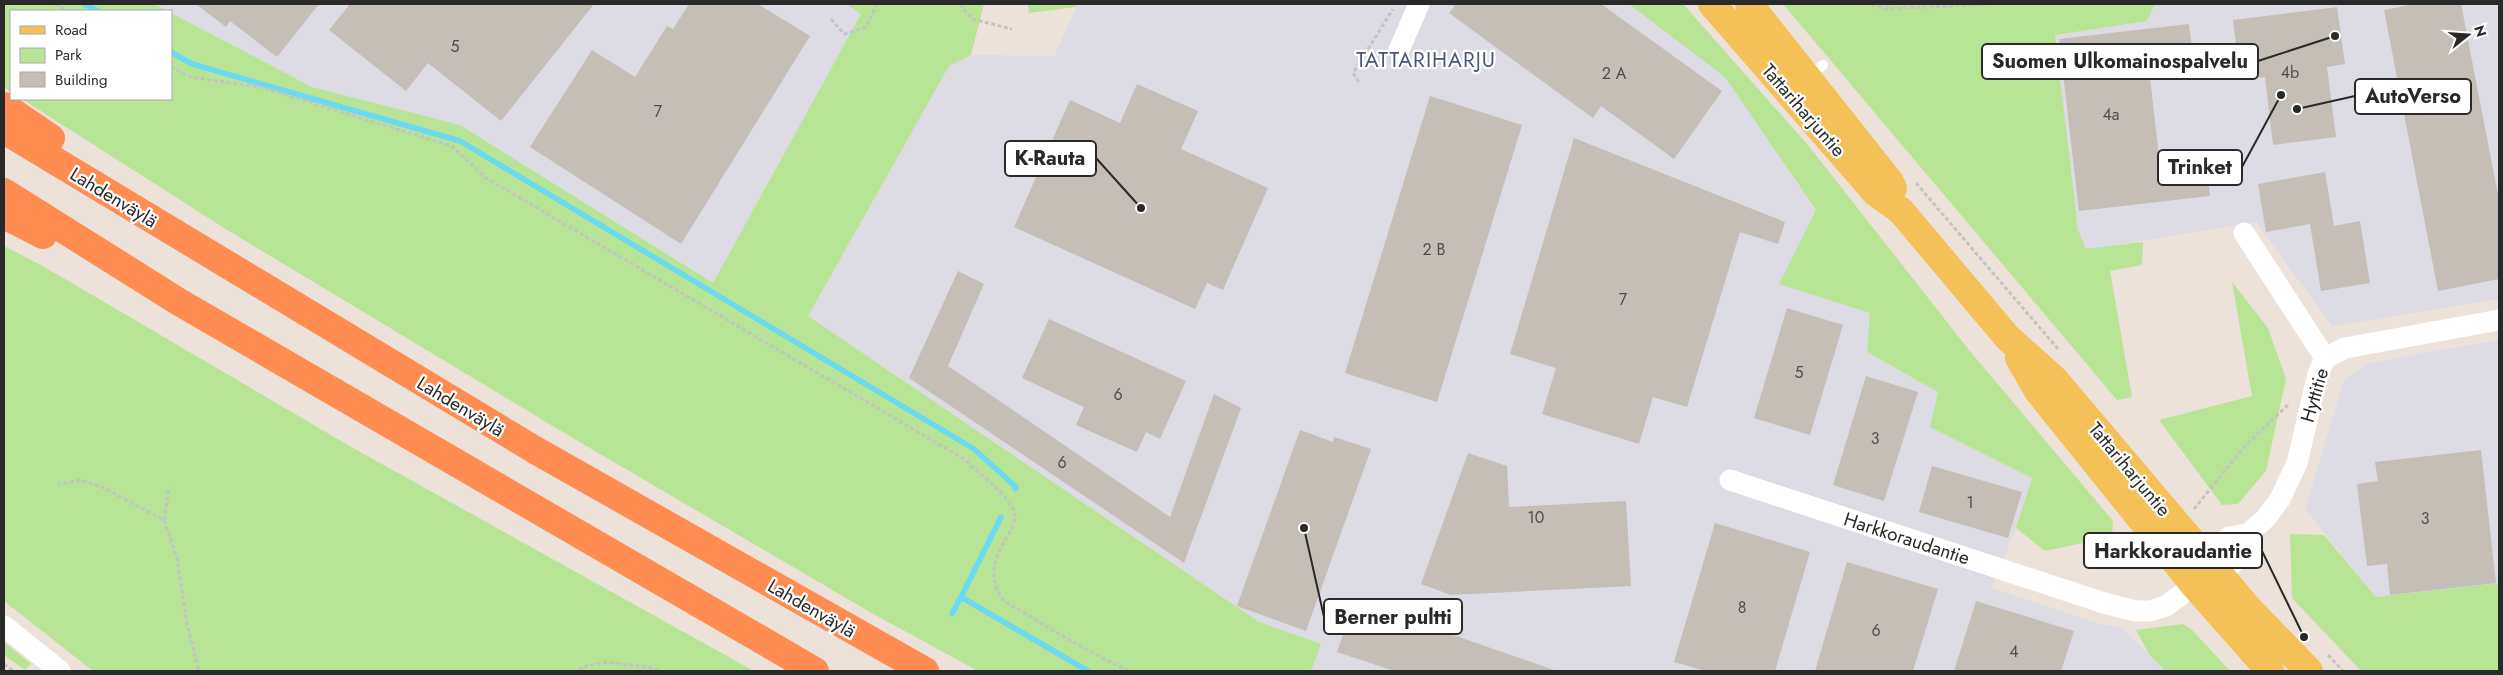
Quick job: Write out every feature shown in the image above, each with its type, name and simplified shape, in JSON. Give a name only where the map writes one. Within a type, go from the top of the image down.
[{"type":"highway","points":[[4,106],[338,332]]},
{"type":"highway","name":"Lahdenväylä","points":[[4,130],[535,450],[925,671]]},
{"type":"highway","points":[[4,192],[179,302],[815,671]]},
{"type":"highway","points":[[4,215],[179,302]]},
{"type":"main road","name":"Tattariharjuntie","points":[[1712,4],[1803,81]]},
{"type":"main road","name":"Tattariharjuntie","points":[[1749,4],[1803,81],[1876,193],[1901,211],[2007,337],[2055,380],[2249,609],[2309,671]]},
{"type":"main road","name":"Tattariharjuntie","points":[[2007,337],[2038,391],[2194,585],[2270,671]]},
{"type":"street","points":[[1399,50],[1419,4]]},
{"type":"street","points":[[2244,232],[2325,358]]},
{"type":"street","name":"Hyttitie","points":[[2194,585],[2212,566],[2244,553],[2248,534],[2266,518],[2280,499],[2297,463],[2318,374],[2325,358],[2345,348],[2499,320]]},
{"type":"street","name":"Harkkoraudantie","points":[[1730,480],[2104,603],[2135,611],[2150,611],[2166,606],[2194,585]]},
{"type":"street","points":[[4,626],[60,671]]},
{"type":"path","points":[[831,18],[844,34],[856,32],[866,27],[877,4]]},
{"type":"path","points":[[960,4],[972,19],[1012,29]]},
{"type":"path","points":[[1359,82],[1353,73],[1396,4]]},
{"type":"path","points":[[1872,4],[1884,9],[1989,4]]},
{"type":"path","points":[[172,68],[190,77],[260,87],[452,146],[486,178],[964,459],[999,491],[1014,510],[1016,520],[996,556],[994,578],[1001,598],[1084,650],[1130,671]]},
{"type":"path","points":[[1913,180],[2061,352]]},
{"type":"path","points":[[2194,509],[2245,446],[2293,400]]},
{"type":"path","points":[[57,485],[80,480],[102,487],[164,520]]},
{"type":"path","points":[[169,487],[164,520],[177,558],[187,624],[199,671]]},
{"type":"path","points":[[2188,502],[2200,516]]},
{"type":"path","points":[[580,671],[582,667],[607,662],[654,668],[660,671]]},
{"type":"path","points":[[4,664],[13,671]]},
{"type":"shaded area","points":[[154,4],[846,4],[861,14],[713,283],[460,125],[312,87],[172,13],[172,10],[165,10]]},
{"type":"shaded area","points":[[1078,4],[1629,4],[1725,76],[1816,211],[1780,284],[1870,313],[1867,352],[1938,392],[1930,427],[2032,478],[2016,528],[1991,588],[2102,625],[2122,627],[2165,671],[1311,671],[1320,644],[1259,622],[808,316],[949,66],[971,55],[1054,56]]},
{"type":"shaded area","points":[[2155,4],[2499,4],[2499,299],[2332,326],[2256,222],[2086,250],[2078,230],[2055,35],[2147,21]]},
{"type":"shaded area","points":[[2499,340],[2499,583],[2376,597],[2305,509],[2344,380],[2368,363]]},
{"type":"green space","points":[[4,4],[154,4],[166,10],[10,10],[10,91],[4,87]]},
{"type":"green space","points":[[846,4],[984,4],[971,55],[949,66],[808,316],[1259,622],[1321,644],[1311,671],[978,671],[868,611],[566,434],[224,228],[24,100],[172,100],[172,14],[312,87],[460,125],[713,283],[861,14]]},
{"type":"green space","points":[[1028,4],[1078,4],[1076,7],[1029,13]]},
{"type":"green space","points":[[1629,4],[1683,4],[1808,145],[1969,350],[2113,521],[2112,537],[2045,551],[2016,528],[2032,478],[1930,427],[1938,392],[1867,352],[1870,313],[1779,284],[1816,210],[1725,77]]},
{"type":"green space","points":[[1783,4],[2155,4],[2147,21],[2055,35],[2078,230],[2086,249],[2143,242],[2142,265],[2110,271],[2132,397],[2117,400]]},
{"type":"green space","points":[[4,246],[41,265],[353,448],[754,671],[93,671],[4,601]]},
{"type":"green space","points":[[2232,282],[2268,328],[2286,379],[2266,471],[2238,504],[2222,505],[2159,420],[2252,396]]},
{"type":"green space","points":[[2290,534],[2324,535],[2376,597],[2499,583],[2499,671],[2361,671],[2292,598]]},
{"type":"green space","points":[[2183,624],[2192,630],[2230,671],[2165,671],[2149,654],[2136,630]]},
{"type":"green space","points":[[4,642],[31,664],[25,670],[4,655]]},
{"type":"building","points":[[196,4],[319,4],[277,57],[230,21],[226,27]]},
{"type":"building","points":[[350,4],[594,4],[501,121],[428,63],[406,91],[329,30]]},
{"type":"building","points":[[689,4],[758,4],[810,36],[681,244],[530,147],[592,50],[635,77],[667,26],[673,29]]},
{"type":"building","points":[[1456,4],[1601,4],[1722,91],[1674,159],[1601,106],[1593,118],[1449,13]]},
{"type":"building","points":[[2415,4],[2461,4],[2499,200],[2499,279],[2438,291],[2384,10]]},
{"type":"building","points":[[2337,7],[2345,64],[2327,67],[2336,137],[2273,145],[2265,77],[2254,78],[2252,60],[2238,62],[2233,20]]},
{"type":"building","points":[[2189,24],[2195,73],[2150,78],[2159,156],[2205,151],[2210,196],[2079,211],[2059,39]]},
{"type":"building","points":[[1137,84],[1198,111],[1181,149],[1268,188],[1223,290],[1207,283],[1195,309],[1014,227],[1070,100],[1120,123]]},
{"type":"building","points":[[1430,96],[1522,125],[1437,402],[1345,373]]},
{"type":"building","points":[[1574,138],[1785,222],[1778,244],[1740,232],[1687,407],[1653,397],[1639,444],[1542,414],[1556,368],[1510,354]]},
{"type":"building","points":[[2325,172],[2334,226],[2360,221],[2370,283],[2321,291],[2310,224],[2266,232],[2258,184]]},
{"type":"building","points":[[958,271],[984,284],[948,366],[1170,517],[1214,394],[1241,408],[1184,563],[909,378]]},
{"type":"building","points":[[1787,308],[1843,325],[1810,435],[1754,418]]},
{"type":"building","points":[[1049,319],[1186,381],[1160,439],[1146,432],[1137,452],[1076,425],[1084,407],[1022,378]]},
{"type":"building","points":[[1866,376],[1918,392],[1884,501],[1833,485]]},
{"type":"building","points":[[1300,430],[1333,442],[1334,437],[1371,449],[1306,631],[1237,606]]},
{"type":"building","points":[[2481,450],[2496,583],[2390,595],[2387,564],[2367,566],[2357,484],[2378,481],[2375,462]]},
{"type":"building","points":[[1468,453],[1507,466],[1509,507],[1626,501],[1631,586],[1451,595],[1421,584]]},
{"type":"building","points":[[1932,466],[2022,492],[2008,538],[1919,512]]},
{"type":"building","points":[[1715,523],[1810,552],[1775,671],[1706,671],[1674,662]]},
{"type":"building","points":[[1847,562],[1938,589],[1913,671],[1815,671]]},
{"type":"building","points":[[1355,601],[1557,671],[1394,671],[1337,652]]},
{"type":"building","points":[[1976,601],[2074,631],[2061,671],[1954,671]]},
{"type":"waterway","points":[[84,4],[96,10]]},
{"type":"waterway","points":[[172,53],[192,64],[460,141],[974,449],[1016,487],[1015,489]]},
{"type":"waterway","points":[[1001,517],[961,597],[1088,671]]},
{"type":"waterway","points":[[952,614],[961,597]]},
{"type":"place","name":"Suomen Ulkomainospalvelu","points":[[2335,36]]},
{"type":"place","name":"Trinket","points":[[2281,95]]},
{"type":"place","name":"AutoVerso","points":[[2297,109]]},
{"type":"place","name":"K-Rauta","points":[[1141,208]]},
{"type":"place","name":"Berner pultti","points":[[1304,528]]},
{"type":"place","name":"Harkkoraudantie","points":[[2304,637]]},
{"type":"district","name":"TATTARIHARJU","points":[[1426,60]]}]
